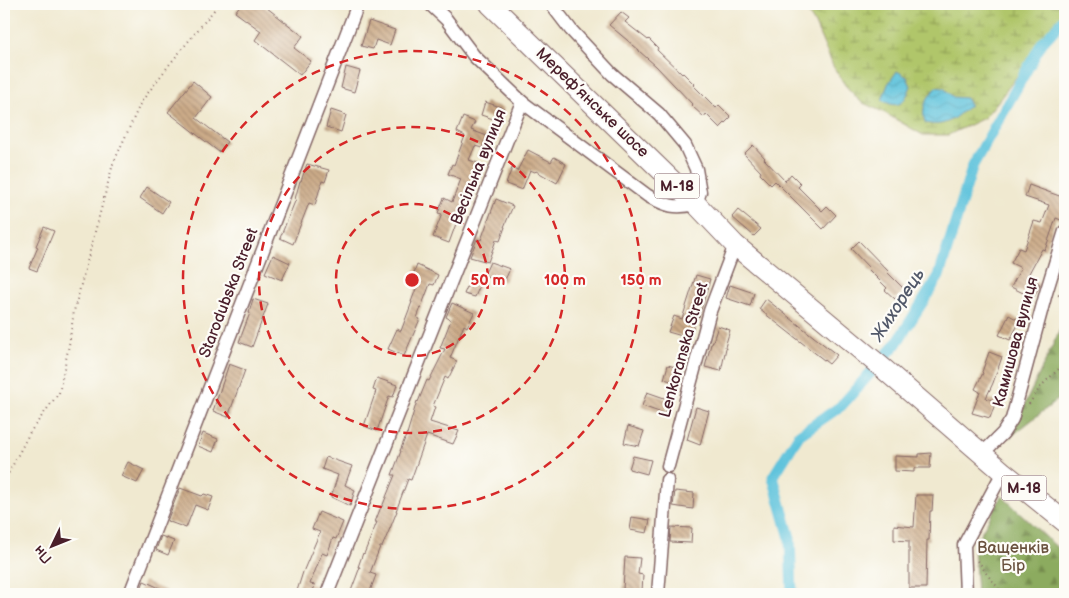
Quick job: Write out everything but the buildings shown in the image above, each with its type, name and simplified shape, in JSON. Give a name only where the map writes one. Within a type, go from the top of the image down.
[{"type":"highway","name":"Мереф’янське шосе","points":[[490,4],[696,204],[735,245],[983,453]]},
{"type":"highway","name":"М-18","points":[[983,453],[1003,472],[1065,522]]},
{"type":"street","name":"Starodubska Street","points":[[130,594],[358,4]]},
{"type":"street","points":[[430,4],[446,19],[474,56],[522,102]]},
{"type":"street","points":[[551,4],[571,30],[612,74],[658,114],[685,145],[696,169],[700,192],[696,204]]},
{"type":"street","name":"Весільна вулиця","points":[[327,594],[522,102],[648,196],[663,204],[681,208],[696,204]]},
{"type":"street","name":"Камишова вулиця","points":[[983,453],[1003,433],[1012,419],[1065,231]]},
{"type":"street","name":"Lenkoranska Street","points":[[668,466],[710,311],[735,245]]},
{"type":"street","points":[[966,594],[964,545],[1003,472]]},
{"type":"street","points":[[658,594],[667,480]]},
{"type":"path","points":[[4,482],[30,432],[59,393],[74,311],[113,164],[141,102],[219,4]]},
{"type":"path","points":[[1012,419],[1027,406],[1041,386],[1065,363]]},
{"type":"path","points":[[974,559],[981,564],[1003,594]]},
{"type":"green space","points":[[802,4],[1065,4],[1065,18],[1042,43],[984,118],[948,135],[923,135],[883,112],[861,102],[845,85],[833,66],[814,22]]},
{"type":"green space","points":[[1065,319],[1065,394],[1009,438]]},
{"type":"green space","name":"Ващенків Бір","points":[[1002,496],[1065,555],[1065,594],[977,594],[974,545]]},
{"type":"water","points":[[897,71],[907,77],[911,86],[904,100],[893,105],[882,100],[888,84]]},
{"type":"water","points":[[936,87],[944,88],[953,97],[966,98],[970,105],[955,118],[945,123],[925,123],[925,104]]},
{"type":"waterway","name":"Жихорець","points":[[792,594],[790,538],[773,477],[799,435],[841,406],[896,344],[939,276],[973,165],[1042,43],[1065,18]]}]
